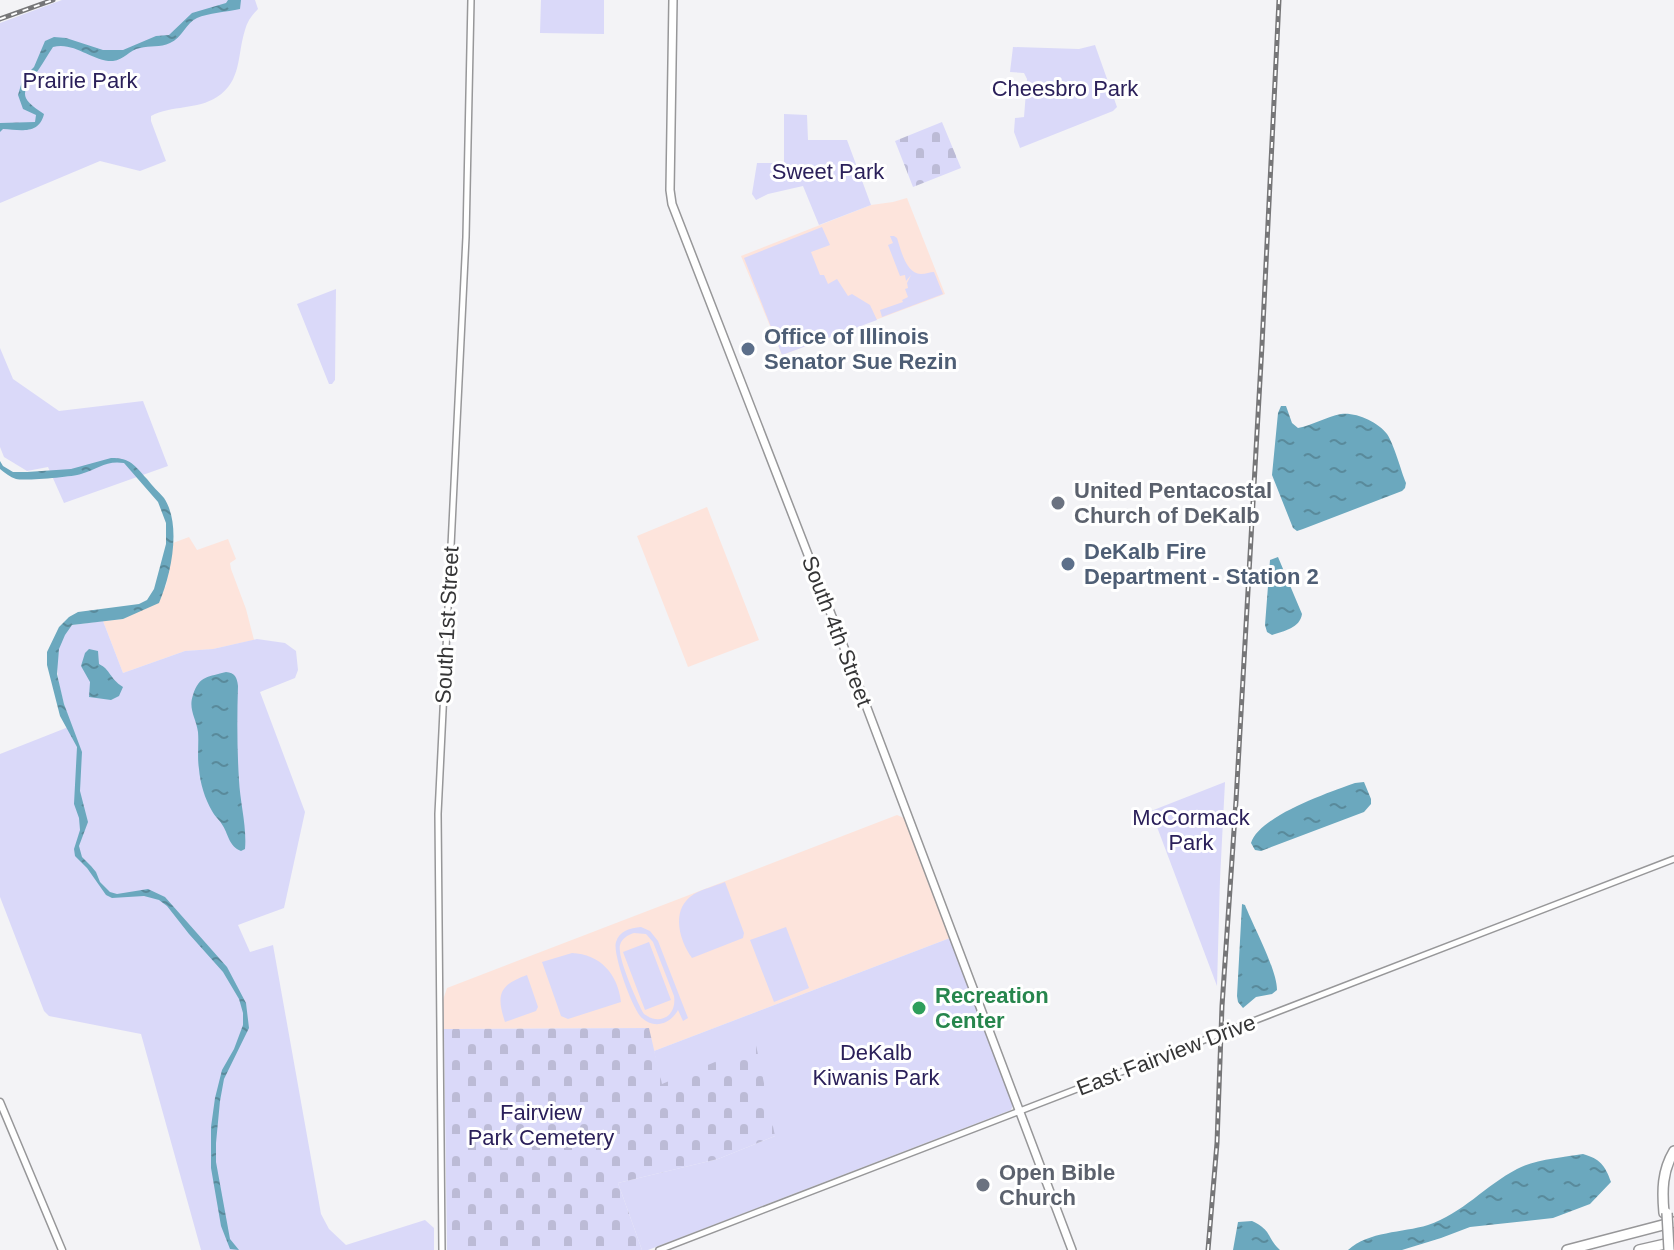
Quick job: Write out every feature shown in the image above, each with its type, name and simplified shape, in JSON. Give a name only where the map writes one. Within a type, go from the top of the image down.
[{"type":"highway","points":[[1668,1250],[1664,1175],[1674,1151]]},
{"type":"highway","points":[[1666,1213],[1667,1179],[1674,1158]]},
{"type":"highway","points":[[1567,1250],[1674,1224]]},
{"type":"highway","points":[[1573,1250],[1674,1224]]},
{"type":"highway","points":[[1639,1250],[1674,1242]]},
{"type":"main road","name":"South 4th Street","points":[[673,0],[672,204],[1072,1250]]},
{"type":"main road","points":[[0,1102],[62,1250]]},
{"type":"street","name":"South 1st Street","points":[[442,1250],[438,814],[466,237],[471,0]]},
{"type":"street","name":"East Fairview Drive","points":[[659,1250],[1674,859]]},
{"type":"shaded area","points":[[907,198],[945,294],[782,355],[741,256],[871,205]]},
{"type":"shaded area","points":[[707,507],[759,640],[688,667],[637,536]]},
{"type":"shaded area","points":[[189,537],[197,550],[228,539],[236,559],[230,563],[231,569],[254,640],[213,649],[185,651],[123,673],[103,621],[123,619],[166,586],[173,543]]},
{"type":"shaded area","points":[[897,815],[904,818],[950,938],[654,1051],[648,1028],[444,1029],[443,1000],[447,988]]},
{"type":"green space","name":"Prairie Park","points":[[62,0],[255,0],[258,9],[247,24],[235,75],[225,91],[201,104],[151,116],[166,161],[140,171],[100,161],[0,203],[0,23]]},
{"type":"green space","points":[[541,0],[604,0],[604,34],[540,33]]},
{"type":"green space","name":"Cheesbro Park","points":[[1095,45],[1117,107],[1020,148],[1014,132],[1015,118],[1024,117],[1027,79],[1024,73],[1010,72],[1013,47],[1079,49]]},
{"type":"green space","name":"Sweet Park","points":[[784,114],[807,115],[808,140],[847,140],[871,205],[819,225],[803,186],[756,200],[752,194],[757,163],[784,163]]},
{"type":"green space","points":[[942,122],[961,168],[913,187],[895,141]]},
{"type":"green space","points":[[822,227],[830,245],[811,252],[820,275],[824,275],[828,284],[837,279],[848,296],[852,294],[870,305],[877,320],[782,355],[744,258]]},
{"type":"green space","points":[[890,236],[897,238],[911,270],[921,274],[934,272],[943,294],[882,317],[880,310],[903,302],[908,297],[905,289],[911,275],[906,281],[905,275],[900,276],[888,245],[893,243]]},
{"type":"green space","points":[[336,289],[335,380],[329,384],[297,304]]},
{"type":"green space","points":[[0,348],[13,379],[59,411],[143,401],[168,466],[64,503],[48,467],[27,471],[4,457],[0,447]]},
{"type":"green space","points":[[103,621],[123,673],[185,651],[213,649],[257,639],[285,643],[296,651],[298,670],[295,678],[260,692],[305,812],[284,908],[238,925],[250,952],[273,945],[321,1214],[329,1229],[346,1245],[425,1220],[434,1228],[434,1250],[201,1250],[141,1034],[49,1016],[44,1011],[0,897],[0,754],[71,726],[58,674],[59,648],[72,625]]},
{"type":"green space","name":"McCormack Park","points":[[1225,782],[1220,879],[1217,986],[1151,811]]},
{"type":"green space","points":[[725,882],[744,933],[743,938],[692,958],[683,943],[679,925],[682,908],[694,894]]},
{"type":"green space","points":[[641,927],[650,931],[658,941],[688,1018],[683,1021],[678,1010],[662,1023],[647,1022],[638,1013],[629,994],[620,969],[616,942],[626,931]],"holes":[[[646,934],[653,942],[674,996],[673,1009],[661,1019],[644,1014],[628,980],[620,951],[620,945],[627,936]]]},
{"type":"green space","points":[[786,927],[809,988],[774,1002],[750,940]]},
{"type":"green space","name":"DeKalb Kiwanis Park","points":[[950,938],[1013,1105],[1011,1110],[642,1250],[618,1183],[718,1159],[775,1136],[661,1084],[654,1051]]},
{"type":"green space","points":[[649,942],[671,1000],[645,1010],[623,952]]},
{"type":"green space","points":[[572,953],[591,957],[606,967],[616,983],[621,1002],[568,1019],[561,1016],[542,962]]},
{"type":"green space","points":[[527,975],[538,1007],[536,1011],[505,1022],[502,992],[510,983]]},
{"type":"green space","name":"Fairview Park Cemetery","points":[[649,1028],[662,1084],[756,1045],[775,1136],[718,1159],[618,1183],[642,1250],[447,1250],[444,1029]]},
{"type":"water","points":[[228,0],[241,0],[240,9],[197,18],[170,43],[136,49],[117,60],[98,58],[68,47],[53,47],[25,93],[29,103],[44,114],[42,121],[28,130],[3,129],[0,132],[0,123],[35,122],[36,115],[23,109],[18,95],[23,78],[34,67],[45,41],[54,37],[66,38],[103,50],[123,50],[156,36],[169,35],[192,13]]},
{"type":"water","points":[[1281,406],[1286,406],[1292,423],[1298,428],[1347,414],[1372,422],[1387,434],[1392,444],[1405,488],[1297,531],[1293,528],[1272,475]]},
{"type":"water","points":[[111,458],[132,463],[164,498],[172,522],[173,550],[159,603],[123,619],[72,625],[59,649],[57,674],[64,704],[82,752],[80,791],[88,822],[79,846],[82,857],[110,892],[117,894],[148,889],[165,897],[227,967],[246,1003],[249,1028],[224,1079],[216,1143],[216,1162],[230,1239],[239,1250],[230,1249],[221,1226],[211,1168],[211,1127],[222,1070],[243,1025],[239,999],[223,972],[167,906],[144,896],[112,898],[106,895],[75,856],[80,830],[74,804],[77,747],[60,716],[47,665],[47,652],[59,627],[69,617],[78,612],[139,604],[147,600],[154,589],[166,544],[166,523],[158,502],[124,463],[107,464],[76,475],[38,479],[16,479],[0,469],[0,461],[13,472],[27,472],[71,469]]},
{"type":"water","points":[[1278,557],[1302,614],[1295,626],[1272,635],[1265,625],[1270,560]]},
{"type":"water","points":[[89,649],[98,651],[99,664],[123,687],[119,696],[111,700],[89,697],[90,682],[81,666]]},
{"type":"water","points":[[226,672],[235,676],[238,686],[238,768],[245,841],[245,849],[241,851],[232,844],[203,791],[198,764],[198,732],[191,705],[195,688],[202,680]]},
{"type":"water","points":[[1364,782],[1371,804],[1364,812],[1261,851],[1255,850],[1251,843],[1257,833],[1281,815],[1329,792]]},
{"type":"water","points":[[1242,904],[1269,959],[1277,990],[1256,997],[1243,1008],[1237,996]]},
{"type":"water","points":[[1583,1154],[1601,1164],[1611,1182],[1590,1204],[1553,1218],[1470,1227],[1402,1250],[1348,1250],[1366,1239],[1440,1220],[1524,1166]]},
{"type":"water","points":[[1252,1221],[1266,1231],[1280,1250],[1233,1250],[1238,1222]]},
{"type":"railway","points":[[0,19],[53,0]]},
{"type":"railway","points":[[1208,1250],[1217,1143],[1222,1006],[1262,345],[1279,0]]},
{"type":"place","name":"Office of Illinois Senator Sue Rezin","points":[[748,349]]},
{"type":"place","name":"United Pentacostal Church of DeKalb","points":[[1058,503]]},
{"type":"place","name":"DeKalb Fire Department - Station 2","points":[[1068,564]]},
{"type":"place","name":"Recreation Center","points":[[919,1008]]},
{"type":"place","name":"Open Bible Church","points":[[983,1185]]}]
